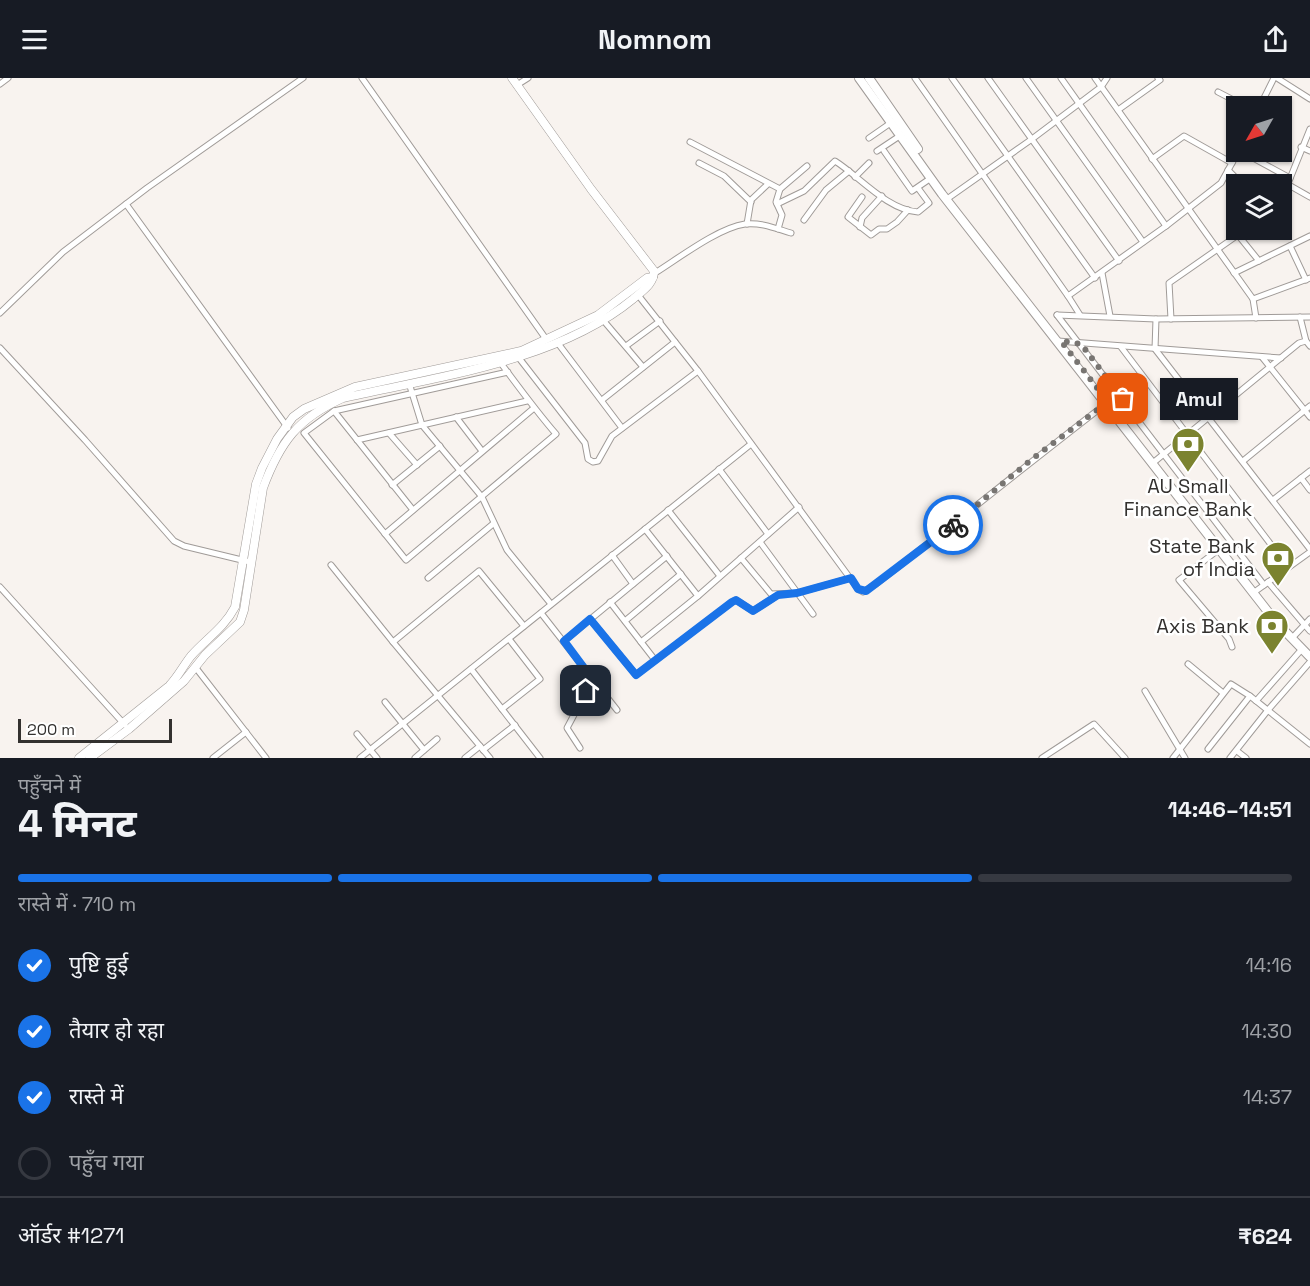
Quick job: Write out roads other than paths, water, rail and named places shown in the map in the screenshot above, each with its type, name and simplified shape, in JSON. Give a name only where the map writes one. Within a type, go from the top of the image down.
[{"type":"main road","points":[[860,78],[931,178],[1154,462],[1276,622],[1308,655]]},
{"type":"main road","points":[[869,78],[948,198]]},
{"type":"main road","points":[[1107,403],[1218,550],[1308,655]]},
{"type":"street","points":[[0,84],[8,78]]},
{"type":"street","points":[[0,313],[63,252],[126,204],[303,78]]},
{"type":"street","points":[[362,78],[546,339]]},
{"type":"street","points":[[528,78],[515,81],[654,275]]},
{"type":"street","points":[[915,78],[1080,315]]},
{"type":"street","points":[[952,78],[1095,278]]},
{"type":"street","points":[[988,78],[1119,261]]},
{"type":"street","points":[[1026,78],[1143,242]]},
{"type":"street","points":[[1061,78],[1166,226]]},
{"type":"street","points":[[1095,78],[1253,299],[1256,318]]},
{"type":"street","points":[[948,198],[1079,104],[1101,87],[1107,78]]},
{"type":"street","points":[[1118,110],[1160,80],[1158,78]]},
{"type":"street","points":[[1266,96],[1276,78],[1310,99]]},
{"type":"street","points":[[1218,92],[1226,96]]},
{"type":"street","points":[[869,138],[892,122]]},
{"type":"street","points":[[1291,174],[1310,129]]},
{"type":"street","points":[[877,151],[901,135]]},
{"type":"street","points":[[1068,296],[1119,261],[1221,183],[1232,163],[1184,136],[1152,159]]},
{"type":"street","points":[[690,142],[780,189]]},
{"type":"street","points":[[1301,147],[1310,151]]},
{"type":"street","points":[[884,152],[912,191],[931,178]]},
{"type":"street","points":[[777,204],[804,191],[835,160],[897,207],[918,212],[930,202],[918,188]]},
{"type":"street","points":[[1257,162],[1277,174]]},
{"type":"street","points":[[699,163],[724,176],[751,202]]},
{"type":"street","points":[[855,177],[869,163]]},
{"type":"street","points":[[778,229],[782,215],[777,204],[780,189],[807,166]]},
{"type":"street","points":[[1228,170],[1232,174]]},
{"type":"street","points":[[804,220],[826,190],[849,171]]},
{"type":"street","points":[[1292,183],[1310,196]]},
{"type":"street","points":[[747,224],[751,202],[768,184]]},
{"type":"street","points":[[860,227],[862,218],[882,196]]},
{"type":"street","points":[[862,197],[848,217],[872,235],[879,229],[886,230],[892,226],[908,210]]},
{"type":"street","points":[[126,204],[292,434]]},
{"type":"street","points":[[79,758],[126,726],[184,681],[205,655],[240,622],[244,610],[246,561],[256,484],[262,468],[293,417],[304,409],[355,387],[513,353],[546,339],[598,315],[647,278],[729,229],[747,224],[791,233]]},
{"type":"street","points":[[1234,273],[1310,236]]},
{"type":"street","points":[[1172,319],[1169,283],[1230,240]]},
{"type":"street","points":[[1242,240],[1259,261]]},
{"type":"street","points":[[1253,299],[1308,279],[1290,246]]},
{"type":"street","points":[[1102,273],[1110,316]]},
{"type":"street","points":[[90,758],[176,678],[193,654],[229,618],[235,607],[263,488],[284,442],[298,425],[325,406],[343,398],[519,358],[557,342],[603,320],[638,295],[651,283],[654,275]]},
{"type":"street","points":[[638,295],[698,371],[858,589],[863,591],[1107,403]]},
{"type":"street","points":[[1310,317],[1156,319],[1058,315],[1266,584],[1310,631]]},
{"type":"street","points":[[1154,462],[1299,343],[1308,344],[1300,318]]},
{"type":"street","points":[[1156,319],[1155,349],[1209,416],[1310,550],[1254,592]]},
{"type":"street","points":[[603,320],[643,367]]},
{"type":"street","points":[[626,346],[660,321]]},
{"type":"street","points":[[1058,341],[1281,358]]},
{"type":"street","points":[[557,342],[622,428]]},
{"type":"street","points":[[602,400],[675,342]]},
{"type":"street","points":[[1121,347],[1288,567]]},
{"type":"street","points":[[0,348],[174,541],[184,546],[246,561]]},
{"type":"street","points":[[1262,357],[1310,417]]},
{"type":"street","points":[[519,358],[585,443],[588,459],[596,462],[612,436],[698,371]]},
{"type":"street","points":[[500,362],[508,372],[527,401],[556,434],[406,560],[304,433],[334,411],[508,372]]},
{"type":"street","points":[[409,383],[422,425],[482,497],[507,550],[551,604]]},
{"type":"street","points":[[357,440],[527,401]]},
{"type":"street","points":[[1243,461],[1310,406]]},
{"type":"street","points":[[385,534],[534,408]]},
{"type":"street","points":[[334,411],[413,510]]},
{"type":"street","points":[[456,417],[482,452]]},
{"type":"street","points":[[389,433],[417,465]]},
{"type":"street","points":[[360,758],[751,444]]},
{"type":"street","points":[[392,485],[440,446]]},
{"type":"street","points":[[719,470],[768,534]]},
{"type":"street","points":[[1273,500],[1310,471]]},
{"type":"street","points":[[1301,478],[1310,490]]},
{"type":"street","points":[[641,642],[698,596],[799,507]]},
{"type":"street","points":[[668,510],[720,576]]},
{"type":"street","points":[[428,578],[493,524]]},
{"type":"street","points":[[645,529],[698,596]]},
{"type":"street","points":[[760,542],[813,614]]},
{"type":"street","points":[[1218,550],[1179,580],[1229,639],[1232,647]]},
{"type":"street","points":[[612,555],[633,584]]},
{"type":"street","points":[[564,641],[667,556]]},
{"type":"street","points":[[741,558],[771,594],[797,593],[851,578]]},
{"type":"street","points":[[331,565],[490,758]]},
{"type":"street","points":[[393,642],[479,571],[524,626]]},
{"type":"street","points":[[625,621],[681,574]]},
{"type":"street","points":[[0,587],[126,726]]},
{"type":"street","points":[[590,619],[636,675],[732,602],[736,600],[753,611],[778,595]]},
{"type":"street","points":[[610,602],[655,660]]},
{"type":"street","points":[[541,613],[617,710]]},
{"type":"street","points":[[1294,636],[1310,619]]},
{"type":"street","points":[[502,709],[540,679],[509,639]]},
{"type":"street","points":[[1256,701],[1308,655]]},
{"type":"street","points":[[1230,758],[1308,655]]},
{"type":"street","points":[[1188,664],[1222,693]]},
{"type":"street","points":[[196,668],[267,758]]},
{"type":"street","points":[[471,669],[540,758]]},
{"type":"street","points":[[580,748],[567,728],[593,680]]},
{"type":"street","points":[[1173,758],[1231,684],[1250,696],[1310,744]]},
{"type":"street","points":[[1145,691],[1185,758]]},
{"type":"street","points":[[1208,748],[1250,696]]},
{"type":"street","points":[[386,702],[424,750]]},
{"type":"street","points":[[1042,758],[1094,724],[1123,755],[1114,758]]},
{"type":"street","points":[[465,758],[515,725]]},
{"type":"street","points":[[213,758],[246,732]]},
{"type":"street","points":[[357,734],[377,758]]},
{"type":"street","points":[[415,758],[437,739]]},
{"type":"street","points":[[1237,751],[1246,758]]},
{"type":"place","name":"Amul","points":[[1123,399]]},
{"type":"place","name":"AU Small Finance Bank","points":[[1188,473]]},
{"type":"place","name":"State Bank of India","points":[[1278,587]]},
{"type":"place","name":"Axis Bank","points":[[1272,655]]}]
